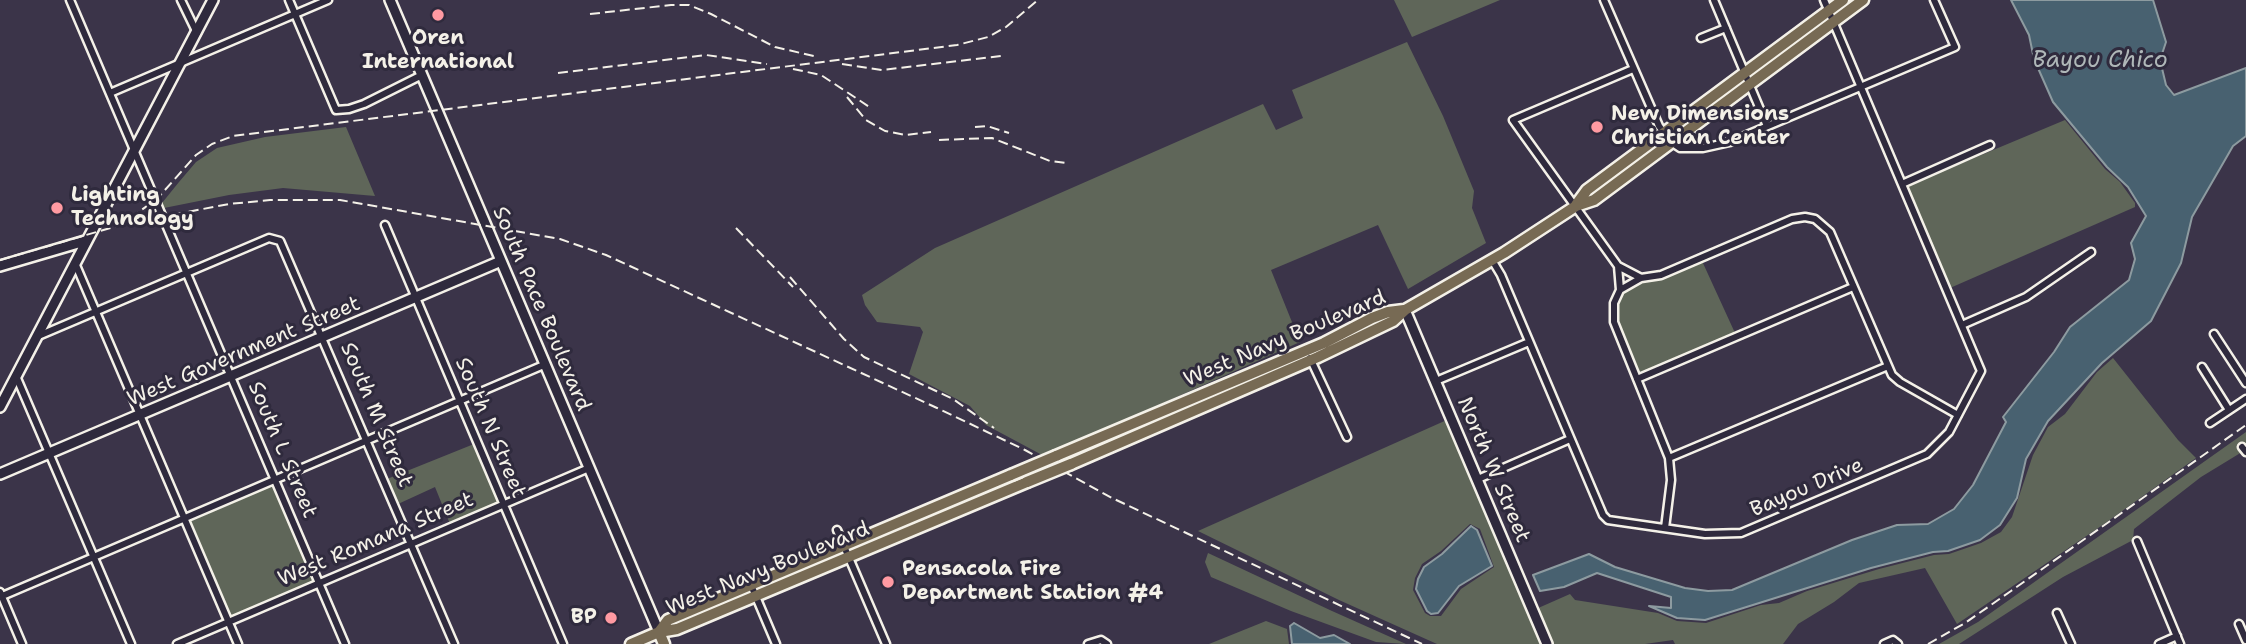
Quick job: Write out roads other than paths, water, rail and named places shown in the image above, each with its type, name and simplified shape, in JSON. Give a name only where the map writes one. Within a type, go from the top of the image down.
[{"type":"main road","points":[[0,407],[213,0]]},
{"type":"main road","name":"South Pace Boulevard","points":[[390,0],[659,632]]},
{"type":"main road","name":"West Navy Boulevard","points":[[1576,206],[1587,190],[1843,0]]},
{"type":"main road","name":"West Navy Boulevard","points":[[659,632],[677,629],[757,597],[1071,464],[1311,360],[1393,321],[1405,310],[1492,260],[1576,206],[1594,200],[1863,0]]},
{"type":"main road","points":[[0,266],[85,241]]},
{"type":"main road","name":"West Government Street","points":[[0,474],[502,261]]},
{"type":"main road","name":"West Navy Boulevard","points":[[659,632],[668,620],[1307,350],[1388,312],[1405,310]]},
{"type":"main road","name":"North W Street","points":[[1405,310],[1547,644]]},
{"type":"main road","points":[[631,644],[659,632],[664,644]]},
{"type":"street","name":"South L Street","points":[[70,0],[345,644]]},
{"type":"street","points":[[181,0],[197,33]]},
{"type":"street","points":[[289,0],[336,110],[364,104],[422,75]]},
{"type":"street","points":[[110,93],[328,0]]},
{"type":"street","points":[[1604,0],[1664,133],[1680,148],[1730,142],[1955,47],[1934,0]]},
{"type":"street","points":[[1714,0],[1767,126]]},
{"type":"street","points":[[1824,0],[1962,325],[2026,297],[2091,252]]},
{"type":"street","points":[[1701,38],[1726,28]]},
{"type":"street","points":[[1633,69],[1513,120],[1618,266],[1640,278]]},
{"type":"street","points":[[1902,184],[1990,145]]},
{"type":"street","points":[[1620,290],[1640,278],[1661,275],[1792,219],[1805,216],[1815,219],[1830,232],[1892,375],[1958,415]]},
{"type":"street","name":"South N Street","points":[[385,225],[563,644]]},
{"type":"street","name":"South M Street","points":[[188,272],[269,238],[279,240],[283,244],[454,644]]},
{"type":"street","points":[[1478,479],[1570,439],[1501,275],[1492,260]]},
{"type":"street","points":[[74,262],[238,644]]},
{"type":"street","points":[[1618,266],[1620,290],[1614,303],[1614,323],[1669,458],[1671,480],[1665,528]]},
{"type":"street","points":[[36,337],[188,272]]},
{"type":"street","points":[[1637,379],[1853,286]]},
{"type":"street","name":"Bayou Drive","points":[[1570,439],[1605,518],[1722,536],[1756,529],[1921,458],[1942,441],[1981,371],[1962,325]]},
{"type":"street","points":[[2214,334],[2246,383]]},
{"type":"street","points":[[1436,381],[1529,342]]},
{"type":"street","points":[[1307,350],[1347,438]]},
{"type":"street","points":[[22,644],[1,595],[546,364]]},
{"type":"street","points":[[1669,458],[1888,366]]},
{"type":"street","points":[[2202,367],[2229,410]]},
{"type":"street","points":[[16,376],[131,644]]},
{"type":"street","points":[[2210,423],[2246,399]]},
{"type":"street","name":"West Romana Street","points":[[177,644],[589,468]]},
{"type":"street","points":[[837,530],[886,644]]},
{"type":"street","points":[[2137,541],[2180,644]]},
{"type":"street","points":[[751,585],[776,644]]},
{"type":"street","points":[[2057,614],[2071,644]]},
{"type":"street","points":[[2239,624],[2246,640]]},
{"type":"street","points":[[2159,644],[2177,636]]},
{"type":"street","points":[[1884,644],[1893,640],[1898,644]]},
{"type":"street","points":[[1088,644],[1105,642]]},
{"type":"water","name":"Bayou Chico","points":[[2011,0],[2153,0],[2166,42],[2160,60],[2166,85],[2174,95],[2246,68],[2246,136],[2233,146],[2192,217],[2181,263],[2151,321],[2102,363],[2048,421],[2026,459],[2017,498],[2000,525],[1980,540],[1948,551],[1933,552],[1871,568],[1705,620],[1677,618],[1649,606],[1671,608],[1671,597],[1597,573],[1564,587],[1540,591],[1533,575],[1589,554],[1615,567],[1685,588],[1732,590],[1852,540],[1897,525],[1928,524],[1954,509],[1973,485],[2006,422],[2003,417],[2070,327],[2129,280],[2135,259],[2131,243],[2146,216],[2128,187],[2107,167],[2053,102],[2034,59],[2029,35]]},
{"type":"water","points":[[1471,526],[1477,530],[1492,566],[1459,586],[1438,613],[1431,614],[1416,589],[1418,579],[1424,567]]},
{"type":"water","points":[[1294,623],[1320,638],[1334,635],[1350,644],[1292,644],[1290,626]]},
{"type":"railway","points":[[130,218],[157,199],[196,155],[212,144],[233,136],[957,45],[988,37],[1006,27],[1038,0]]},
{"type":"railway","points":[[590,14],[689,5],[775,47],[818,57]]},
{"type":"railway","points":[[558,73],[706,55],[767,64]]},
{"type":"railway","points":[[842,64],[882,70],[1001,56]]},
{"type":"railway","points":[[793,69],[821,75],[871,108]]},
{"type":"railway","points":[[847,97],[866,120],[885,131],[906,135],[931,132]]},
{"type":"railway","points":[[975,127],[987,126],[1009,133]]},
{"type":"railway","points":[[939,140],[992,138],[1050,161],[1066,163]]},
{"type":"railway","points":[[0,260],[124,224],[229,204],[270,200],[340,200],[560,239],[606,255],[937,408],[1025,450],[1112,498],[1422,644]]},
{"type":"railway","points":[[736,228],[793,287]]},
{"type":"railway","points":[[790,277],[844,339],[864,357],[953,399],[994,428]]},
{"type":"railway","points":[[1928,644],[1965,623],[2246,425]]},
{"type":"place","name":"Oren International","points":[[438,15]]},
{"type":"place","name":"New Dimensions Christian Center","points":[[1597,127]]},
{"type":"place","name":"Lighting Technology","points":[[57,208]]},
{"type":"place","name":"Pensacola Fire Department Station #4","points":[[888,582]]},
{"type":"place","name":"BP","points":[[611,618]]}]
